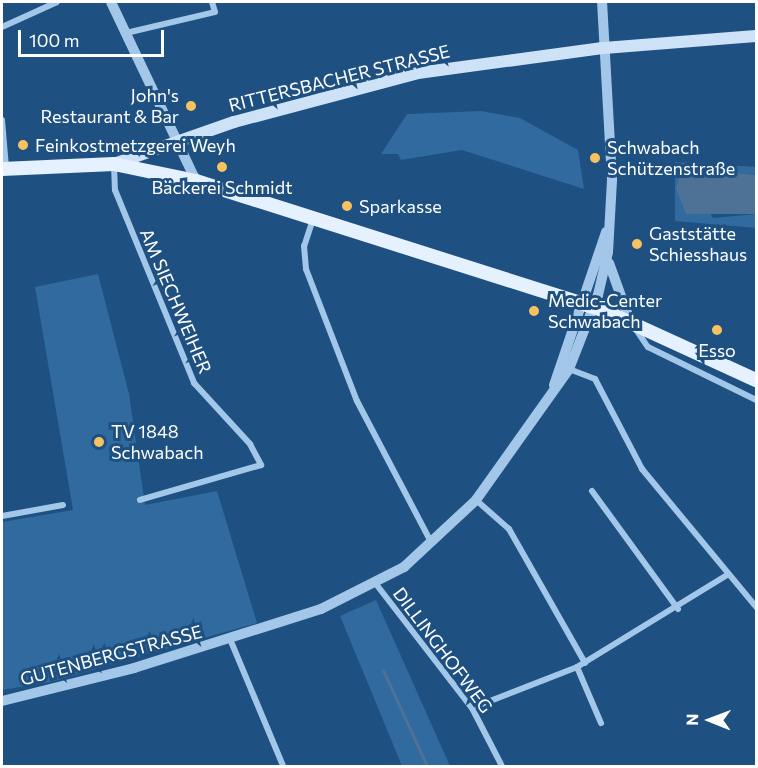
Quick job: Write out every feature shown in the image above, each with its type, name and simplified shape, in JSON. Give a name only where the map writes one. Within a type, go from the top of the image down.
[{"type":"main road","name":"RITTERSBACHER STRASSE","points":[[114,164],[177,142],[418,73],[604,48],[756,36]]},
{"type":"main road","points":[[4,169],[114,164],[196,181],[589,306],[630,321],[756,380]]},
{"type":"street","points":[[2,27],[57,2]]},
{"type":"street","points":[[111,2],[196,181]]},
{"type":"street","points":[[126,33],[215,12],[212,2]]},
{"type":"street","points":[[602,2],[608,252],[614,287],[630,321],[648,348],[756,400]]},
{"type":"street","points":[[2,120],[4,169]]},
{"type":"street","name":"AM SIECHWEIHER","points":[[114,164],[115,190],[194,383],[250,444],[261,465],[140,500]]},
{"type":"street","points":[[313,219],[304,246],[306,268],[357,401],[432,544]]},
{"type":"street","points":[[553,391],[589,306],[609,222]]},
{"type":"street","points":[[553,391],[569,369],[608,252]]},
{"type":"street","points":[[569,369],[595,379],[642,469],[727,575],[756,607]]},
{"type":"street","name":"GUTENBERGSTRASSE","points":[[2,701],[230,639],[376,584],[432,544],[476,500],[553,391]]},
{"type":"street","points":[[592,491],[678,609]]},
{"type":"street","points":[[476,500],[509,529],[585,663]]},
{"type":"street","points":[[2,516],[63,505]]},
{"type":"street","points":[[472,708],[585,663],[678,609],[727,575]]},
{"type":"street","name":"DILLINGHOFWEG","points":[[376,584],[472,708],[502,766]]},
{"type":"street","points":[[230,639],[283,766]]},
{"type":"street","points":[[577,667],[601,723]]},
{"type":"shaded area","points":[[481,111],[520,118],[578,150],[584,189],[462,150],[401,160],[398,154],[381,154],[407,114]]},
{"type":"shaded area","points":[[675,162],[756,167],[756,175],[683,167],[713,218],[756,214],[756,228],[675,221]]},
{"type":"shaded area","points":[[683,167],[756,175],[756,214],[686,214],[676,188]]},
{"type":"shaded area","name":"TV 1848 Schwabach","points":[[98,274],[129,394],[145,505],[217,491],[257,623],[51,682],[2,690],[2,522],[73,510],[35,287]]},
{"type":"shaded area","points":[[376,600],[450,766],[402,766],[340,616]]},
{"type":"waterway","points":[[383,670],[427,766]]},
{"type":"place","name":"John's Restaurant & Bar","points":[[191,106]]},
{"type":"place","name":"Feinkostmetzgerei Weyh","points":[[23,145]]},
{"type":"place","name":"Schwabach Schützenstraße","points":[[595,158]]},
{"type":"place","name":"Bäckerei Schmidt","points":[[222,167]]},
{"type":"place","name":"Sparkasse","points":[[347,206]]},
{"type":"place","name":"Gaststätte Schiesshaus","points":[[637,244]]},
{"type":"place","name":"Medic-Center Schwabach","points":[[534,311]]},
{"type":"place","name":"Esso","points":[[717,330]]},
{"type":"place","name":"TV 1848 Schwabach","points":[[99,442]]}]
